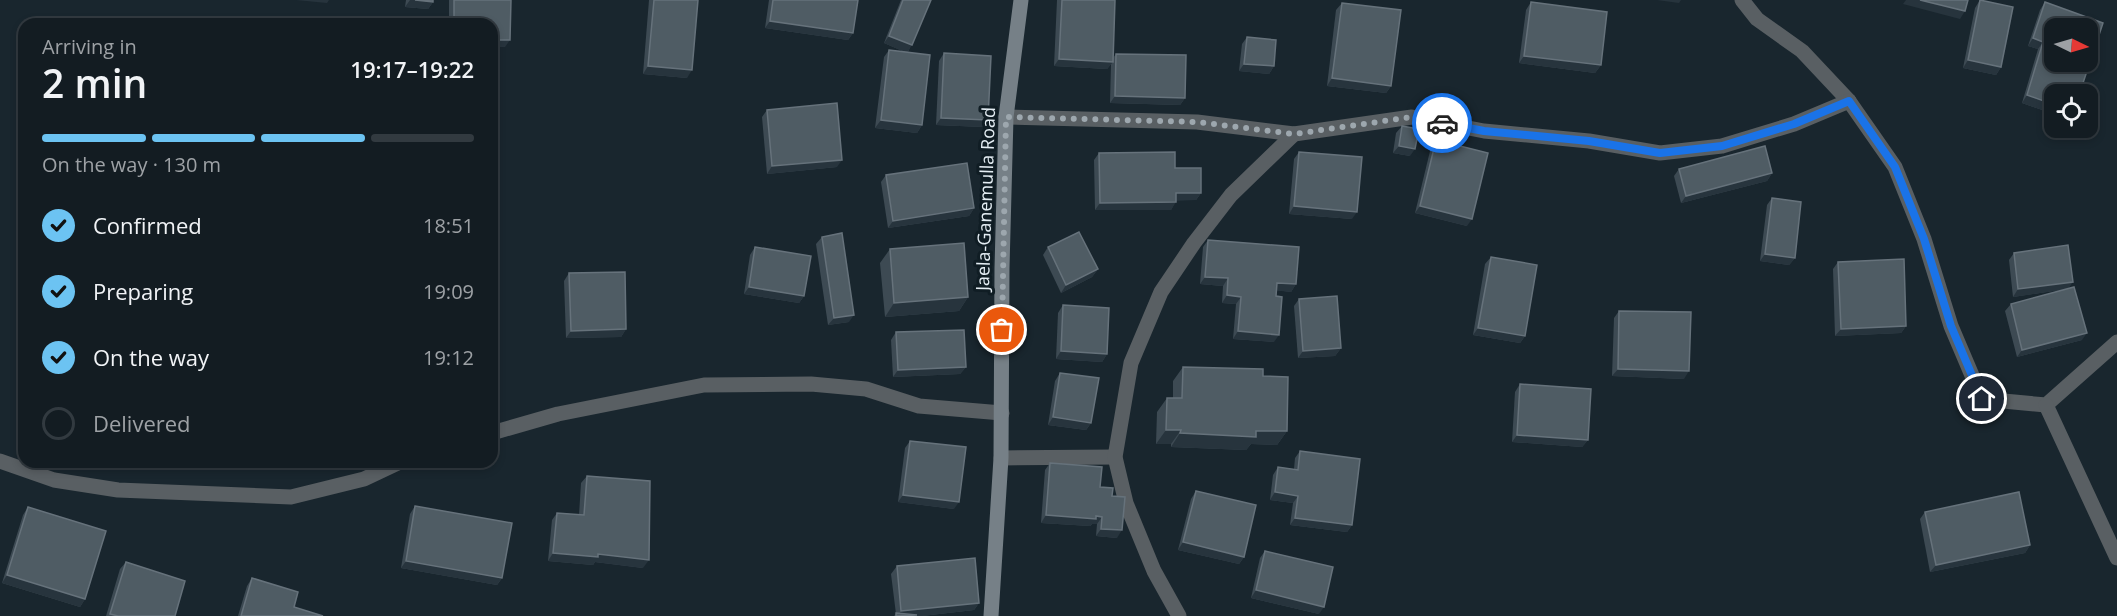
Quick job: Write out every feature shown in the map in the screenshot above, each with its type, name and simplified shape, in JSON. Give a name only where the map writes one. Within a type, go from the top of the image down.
[{"type":"main road","name":"Jaela-Ganemulla Road","points":[[991,616],[1001,458],[1006,117],[1021,0]]},
{"type":"street","points":[[1742,0],[1757,19],[1802,51],[1849,101],[1895,167],[1924,239],[1951,326],[1982,399],[2046,405],[2117,342]]},
{"type":"street","points":[[1006,117],[1197,122],[1294,134],[1412,117],[1484,131],[1589,141],[1660,153],[1722,146],[1794,124],[1849,101]]},
{"type":"street","points":[[1179,616],[1154,571],[1126,503],[1115,457],[1131,363],[1161,292],[1194,243],[1231,195],[1294,134]]},
{"type":"street","points":[[498,431],[558,414],[704,385],[812,384],[866,389],[919,406],[1002,413]]},
{"type":"street","points":[[2046,405],[2117,558]]},
{"type":"street","points":[[1001,458],[1115,457]]},
{"type":"street","points":[[0,461],[18,467]]},
{"type":"street","points":[[20,468],[54,480],[118,490],[291,497],[364,479],[387,468]]},
{"type":"building","points":[[454,0],[511,0],[510,40],[498,40],[498,18],[454,18]]},
{"type":"building","points":[[654,0],[698,0],[692,70],[648,66]]},
{"type":"building","points":[[773,0],[858,0],[853,33],[770,21]]},
{"type":"building","points":[[903,0],[931,0],[912,45],[889,36]]},
{"type":"building","points":[[1062,0],[1115,0],[1113,62],[1059,59]]},
{"type":"building","points":[[1920,0],[1968,0],[1965,11]]},
{"type":"building","points":[[1980,0],[2013,7],[2001,67],[1968,60]]},
{"type":"building","points":[[1531,2],[1607,12],[1601,65],[1524,56]]},
{"type":"building","points":[[2045,2],[2089,18],[2044,18],[2044,72],[2087,72],[2083,84],[2044,84],[2044,101],[2027,95],[2043,42],[2033,38]]},
{"type":"building","points":[[1342,3],[1401,10],[1391,86],[1332,78]]},
{"type":"building","points":[[2098,21],[2103,23],[2098,38]]},
{"type":"building","points":[[1247,37],[1276,40],[1274,66],[1244,64]]},
{"type":"building","points":[[889,50],[930,55],[922,125],[881,120]]},
{"type":"building","points":[[944,53],[991,56],[988,120],[941,118]]},
{"type":"building","points":[[1116,54],[1186,55],[1185,98],[1115,96]]},
{"type":"building","points":[[837,103],[842,160],[772,166],[767,110]]},
{"type":"building","points":[[1402,126],[1419,129],[1415,149],[1399,146]]},
{"type":"building","points":[[1436,140],[1488,153],[1472,219],[1420,206]]},
{"type":"building","points":[[1765,146],[1772,173],[1686,196],[1679,169]]},
{"type":"building","points":[[1175,152],[1175,168],[1201,168],[1201,193],[1176,193],[1176,202],[1100,203],[1099,153]]},
{"type":"building","points":[[1299,152],[1362,157],[1357,212],[1294,206]]},
{"type":"building","points":[[967,163],[974,208],[893,221],[886,175]]},
{"type":"building","points":[[1772,198],[1801,202],[1795,258],[1765,254]]},
{"type":"building","points":[[1079,232],[1098,269],[1066,285],[1048,247]]},
{"type":"building","points":[[842,233],[854,315],[834,318],[822,237]]},
{"type":"building","points":[[1208,240],[1299,247],[1296,284],[1277,283],[1276,296],[1282,297],[1279,335],[1238,331],[1241,297],[1227,295],[1228,278],[1205,277]]},
{"type":"building","points":[[964,243],[968,297],[894,303],[890,249]]},
{"type":"building","points":[[2068,245],[2073,282],[2018,289],[2014,253]]},
{"type":"building","points":[[755,247],[811,256],[804,296],[749,287]]},
{"type":"building","points":[[1491,257],[1537,265],[1525,336],[1478,328]]},
{"type":"building","points":[[1904,259],[1906,326],[1841,329],[1838,262]]},
{"type":"building","points":[[625,272],[626,329],[571,331],[569,273]]},
{"type":"building","points":[[2074,287],[2087,333],[2022,350],[2011,304]]},
{"type":"building","points":[[1337,296],[1341,348],[1303,351],[1299,299]]},
{"type":"building","points":[[1063,305],[1109,308],[1107,354],[1061,351]]},
{"type":"building","points":[[1619,311],[1691,312],[1689,371],[1618,369]]},
{"type":"building","points":[[964,330],[966,367],[898,370],[896,332]]},
{"type":"building","points":[[1183,367],[1263,369],[1263,376],[1288,377],[1287,431],[1256,431],[1256,437],[1180,433],[1181,430],[1166,430],[1167,398],[1182,398]]},
{"type":"building","points":[[1060,373],[1099,378],[1091,423],[1053,417]]},
{"type":"building","points":[[1520,384],[1591,389],[1588,440],[1517,435]]},
{"type":"building","points":[[910,441],[966,447],[959,502],[903,495]]},
{"type":"building","points":[[1300,451],[1360,459],[1352,525],[1295,518],[1298,496],[1275,492],[1278,467],[1298,470]]},
{"type":"building","points":[[1050,463],[1102,467],[1100,487],[1113,488],[1112,496],[1125,497],[1122,530],[1101,529],[1102,517],[1096,516],[1096,519],[1046,515]]},
{"type":"building","points":[[587,476],[650,481],[649,560],[598,554],[598,557],[553,553],[557,513],[584,515]]},
{"type":"building","points":[[1196,491],[1256,505],[1244,557],[1183,542]]},
{"type":"building","points":[[2019,492],[2030,545],[1936,565],[1925,512]]},
{"type":"building","points":[[415,506],[512,523],[502,578],[406,561]]},
{"type":"building","points":[[28,507],[106,531],[85,599],[7,575]]},
{"type":"building","points":[[1265,551],[1333,567],[1324,607],[1256,590]]},
{"type":"building","points":[[975,558],[979,603],[901,611],[897,566]]},
{"type":"building","points":[[126,562],[185,581],[175,616],[110,614]]},
{"type":"building","points":[[252,578],[298,592],[294,607],[323,616],[241,616]]},
{"type":"building","points":[[896,613],[917,615],[896,616]]},
{"type":"way so far","points":[[1002,330],[1006,117],[1197,122],[1294,134],[1412,117],[1442,123]]},
{"type":"route","points":[[1442,123],[1484,131],[1589,141],[1660,153],[1722,146],[1794,124],[1849,101],[1895,167],[1924,239],[1951,326],[1982,399]]}]
